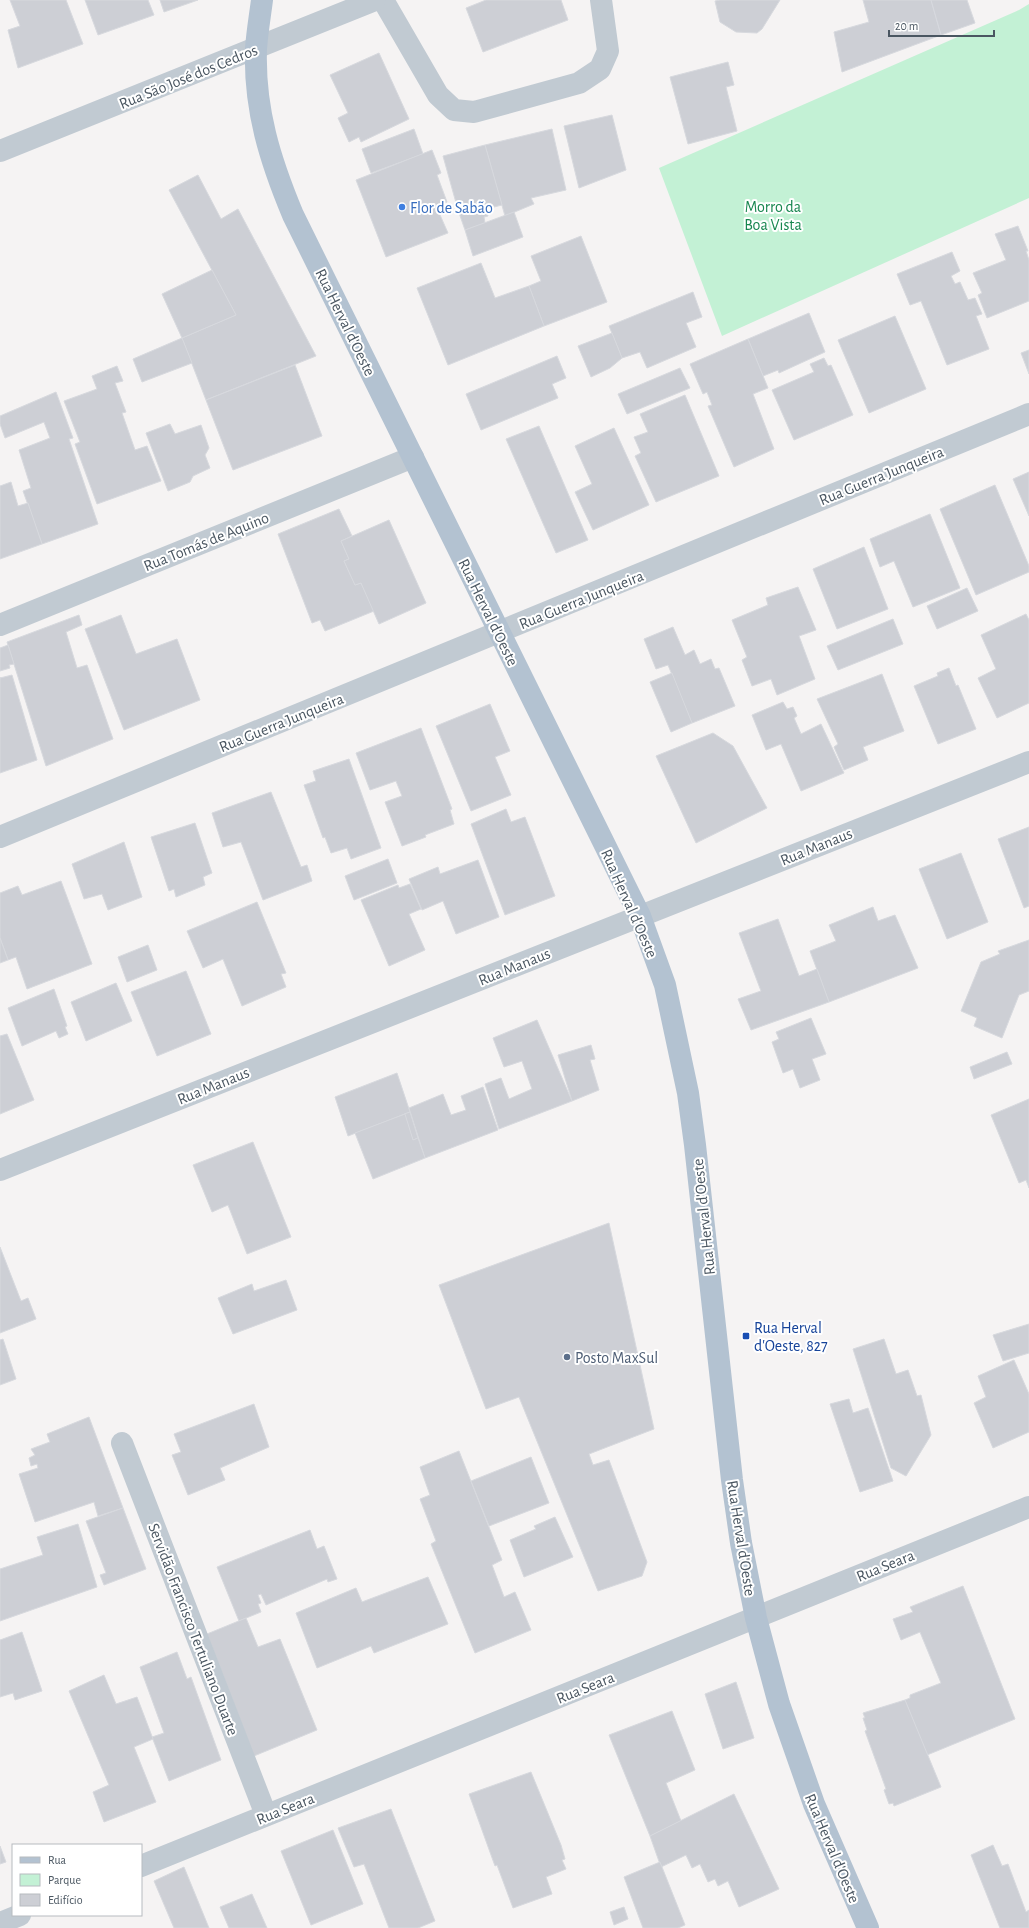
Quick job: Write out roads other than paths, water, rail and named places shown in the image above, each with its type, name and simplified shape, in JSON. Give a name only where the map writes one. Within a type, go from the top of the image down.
[{"type":"main road","name":"Rua Herval d'Oeste","points":[[262,0],[256,49],[258,96],[263,131],[276,176],[293,215],[640,916],[665,985],[688,1093],[732,1480],[741,1543],[756,1618],[779,1704],[814,1804],[868,1928]]},
{"type":"street","name":"Rua São José dos Cedros","points":[[0,151],[375,0]]},
{"type":"street","points":[[383,0],[438,95],[454,110],[474,112],[579,83],[600,69],[608,51],[601,0]]},
{"type":"street","name":"Rua Guerra Junqueira","points":[[0,837],[1029,414]]},
{"type":"street","name":"Rua Tomás de Aquino","points":[[0,625],[413,457]]},
{"type":"street","name":"Rua Manaus","points":[[0,1170],[1029,762]]},
{"type":"street","name":"Servidão Francisco Tertuliano Duarte","points":[[122,1443],[266,1815]]},
{"type":"street","name":"Rua Seara","points":[[142,1866],[1029,1507]]},
{"type":"street","points":[[0,1923],[18,1916]]},
{"type":"place","name":"Flor de Sabão","points":[[402,207]]},
{"type":"place","name":"Rua Herval d'Oeste, 827","points":[[746,1336]]},
{"type":"place","name":"Posto MaxSul","points":[[567,1357]]},
{"type":"park label","name":"Morro da Boa Vista","points":[[773,215]]}]
